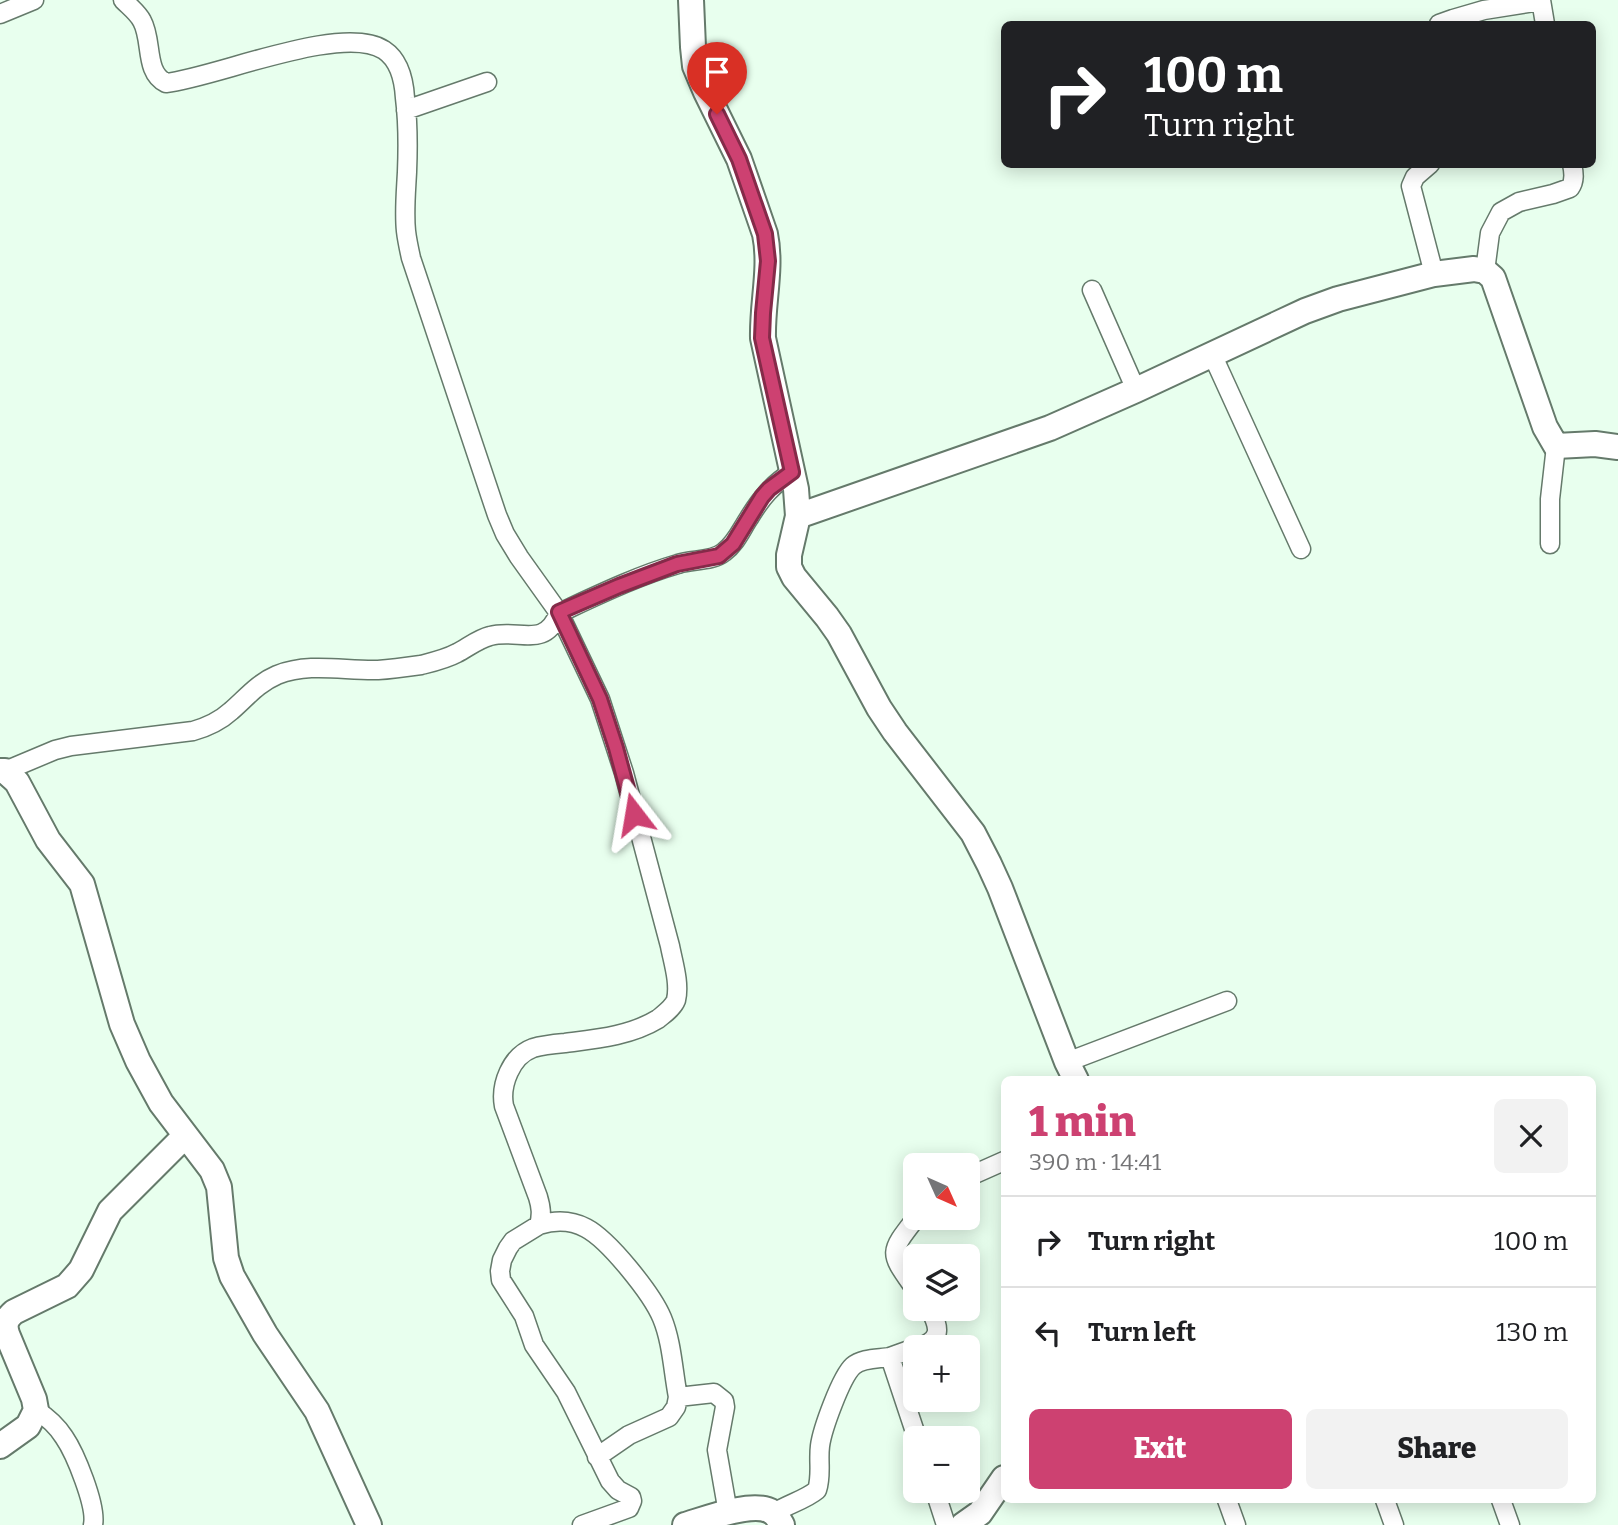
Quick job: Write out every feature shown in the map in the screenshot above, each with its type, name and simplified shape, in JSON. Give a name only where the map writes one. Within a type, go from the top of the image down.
[{"type":"street","points":[[0,13],[34,0]]},
{"type":"street","points":[[123,0],[142,20],[154,73],[166,83],[311,47],[352,41],[376,46],[387,52],[400,71],[406,110],[405,215],[411,258],[505,534],[559,612],[610,727],[666,929],[675,972],[676,1000],[655,1020],[640,1028],[600,1038],[531,1049],[514,1064],[504,1085],[502,1097],[541,1208],[539,1225]]},
{"type":"street","points":[[691,0],[695,66],[739,159],[765,234],[768,261],[762,338],[796,489],[799,516],[789,555],[789,567],[794,577],[839,635],[890,724],[980,845],[1000,888],[1071,1071],[1227,1001]]},
{"type":"street","points":[[1447,21],[1484,10],[1541,0],[1544,21]]},
{"type":"street","points":[[406,110],[487,82]]},
{"type":"street","points":[[1425,168],[1415,177],[1411,187],[1434,274]]},
{"type":"street","points":[[1485,271],[1490,233],[1501,212],[1519,202],[1570,188],[1573,183],[1573,168]]},
{"type":"street","points":[[799,516],[1050,428],[1305,311],[1434,274],[1474,269],[1485,271],[1493,278],[1545,427],[1556,446],[1550,499],[1550,544]]},
{"type":"street","points":[[1092,290],[1136,390]]},
{"type":"street","points":[[1212,354],[1301,549]]},
{"type":"street","points":[[1556,446],[1595,444],[1618,447]]},
{"type":"street","points":[[369,1525],[317,1411],[265,1334],[232,1276],[226,1258],[219,1187],[212,1170],[161,1103],[122,1024],[82,884],[48,840],[17,782],[3,771],[71,746],[203,728],[224,717],[263,682],[294,670],[331,667],[377,670],[422,664],[454,655],[489,636],[540,635],[555,624],[559,612],[677,564],[719,556],[733,544],[762,497],[792,472]]},
{"type":"street","points":[[0,1446],[28,1426],[36,1410],[4,1326],[7,1318],[74,1280],[110,1211],[185,1136]]},
{"type":"street","points":[[980,1172],[1001,1162]]},
{"type":"street","points":[[582,1525],[623,1511],[629,1508],[632,1501],[631,1497],[615,1488],[597,1457],[566,1392],[539,1354],[524,1316],[501,1280],[502,1259],[508,1248],[513,1241],[539,1225],[560,1221],[573,1223],[585,1227],[604,1241],[638,1280],[655,1303],[663,1320],[678,1397],[676,1407],[670,1417],[629,1435],[597,1457]]},
{"type":"street","points":[[903,1272],[895,1257],[895,1248],[908,1230]]},
{"type":"street","points":[[685,1525],[755,1508],[766,1509],[778,1519],[789,1503],[817,1490],[822,1434],[852,1366],[866,1360],[903,1353]]},
{"type":"street","points":[[890,1357],[913,1426]]},
{"type":"street","points":[[678,1397],[714,1393],[724,1401],[717,1450],[728,1513]]},
{"type":"street","points":[[36,1410],[48,1418],[69,1447],[92,1506],[93,1525]]},
{"type":"street","points":[[963,1525],[980,1513],[1001,1482]]},
{"type":"street","points":[[939,1503],[946,1525]]},
{"type":"street","points":[[1388,1503],[1394,1525]]},
{"type":"street","points":[[1503,1503],[1510,1525]]},
{"type":"route","points":[[634,814],[600,699],[559,612],[677,564],[719,556],[733,544],[762,497],[792,472],[762,338],[768,261],[765,234],[739,159],[717,114]]}]
